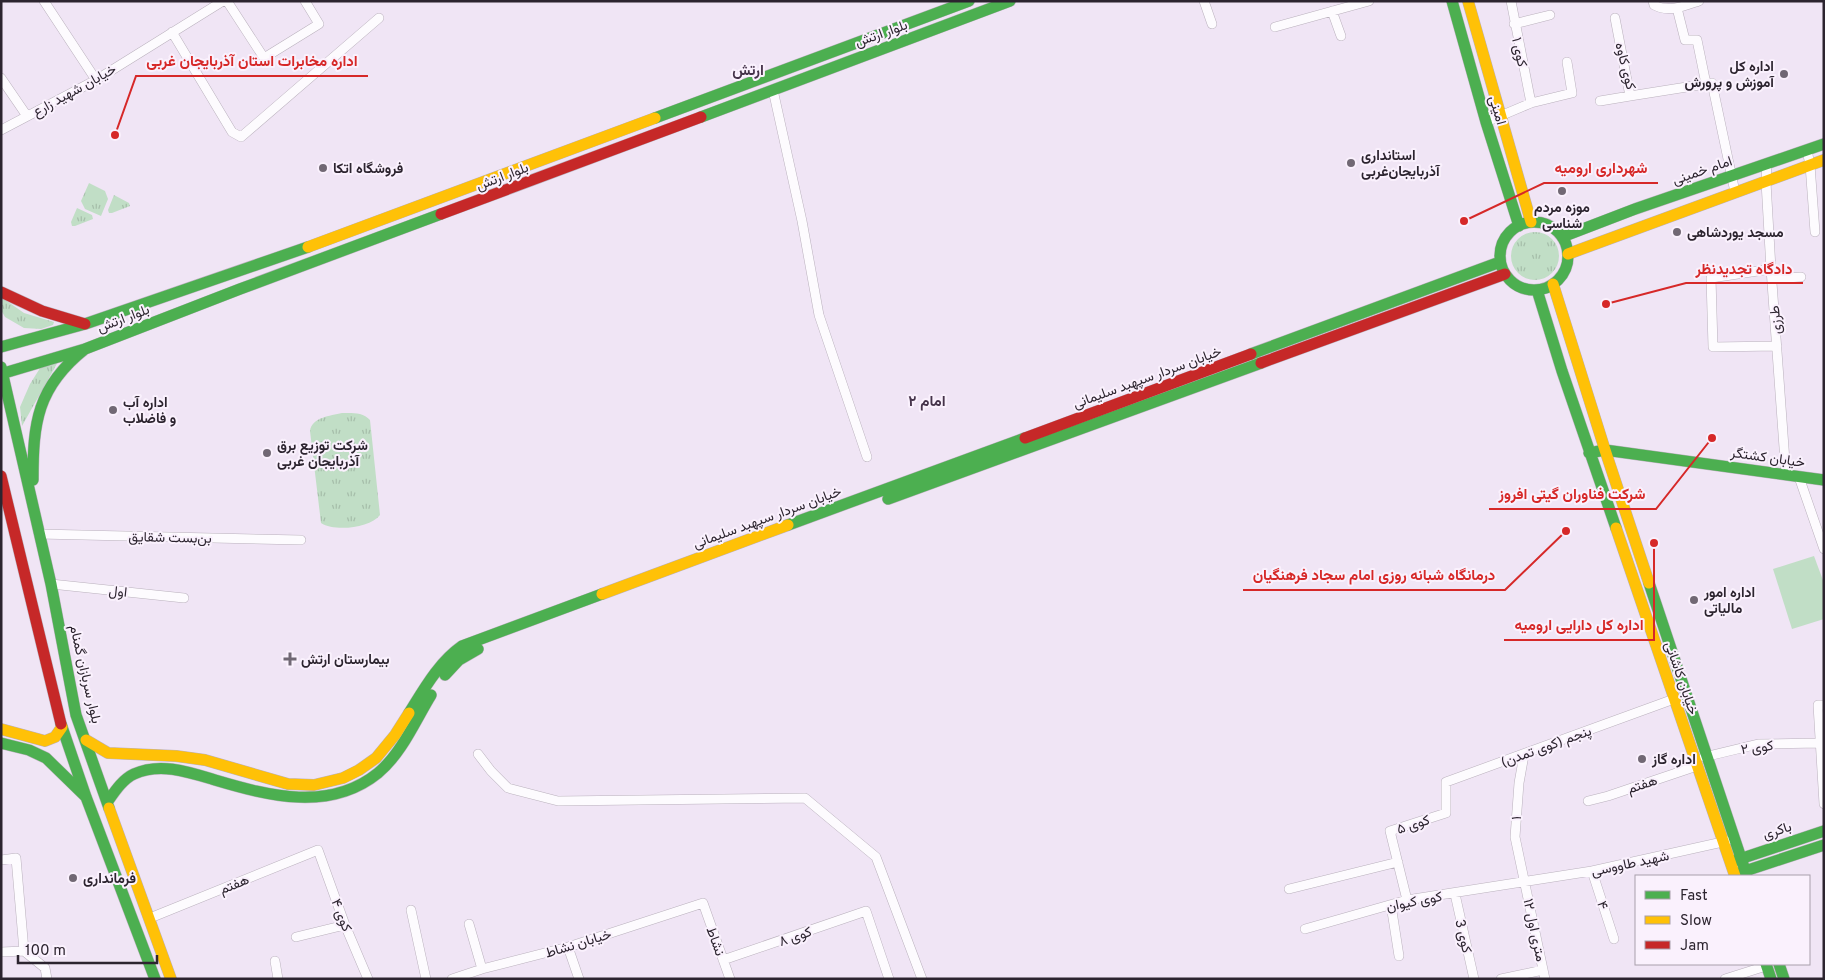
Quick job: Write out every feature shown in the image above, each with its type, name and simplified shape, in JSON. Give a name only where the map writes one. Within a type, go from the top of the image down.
[{"type":"main road","name":"بلوار ارتش","points":[[1,347],[85,324],[323,242],[969,1]]},
{"type":"main road","name":"بلوار ارتش","points":[[2,372],[85,349],[240,289],[1010,1]]},
{"type":"main road","name":"امینی","points":[[1452,1],[1486,122],[1519,226]]},
{"type":"main road","name":"امینی","points":[[1468,1],[1531,222]]},
{"type":"main road","points":[[768,75],[773,90]]},
{"type":"main road","name":"امام خمینی","points":[[1562,237],[1732,175],[1824,144]]},
{"type":"main road","points":[[1568,254],[1824,160]]},
{"type":"main road","points":[[1531,222],[1548,226],[1562,237],[1568,254],[1564,271],[1553,284],[1536,290],[1522,288],[1510,280],[1500,262],[1500,251],[1506,236],[1519,226],[1531,222]]},
{"type":"main road","points":[[323,242],[328,257]]},
{"type":"main road","name":"خیابان سردار سپهبد سلیمانی","points":[[86,740],[108,753],[176,756],[205,760],[288,784],[314,785],[343,778],[376,758],[395,735],[432,677],[453,652],[462,646],[1500,262]]},
{"type":"main road","points":[[235,271],[240,289]]},
{"type":"main road","name":"خیابان سردار سپهبد سلیمانی","points":[[108,801],[124,781],[135,774],[155,770],[182,770],[287,797],[312,799],[335,795],[357,787],[377,774],[389,763],[404,742],[438,684],[449,669],[465,654],[1505,274]]},
{"type":"main road","name":"خیابان کاشانی","points":[[1553,284],[1605,450],[1734,838],[1735,860]]},
{"type":"main road","name":"خیابان کاشانی","points":[[1536,290],[1723,842],[1735,860],[1741,875]]},
{"type":"main road","points":[[1,292],[26,306],[56,317],[85,324]]},
{"type":"main road","points":[[32,505],[34,432],[38,417],[48,391],[61,371],[85,349]]},
{"type":"main road","name":"بلوار سربازان گمنام","points":[[2,372],[51,584],[76,715],[171,979]]},
{"type":"main road","name":"خیابان کشتگر","points":[[1590,452],[1605,450],[1824,480]]},
{"type":"main road","points":[[1,476],[62,727],[86,797],[155,979]]},
{"type":"main road","points":[[1,729],[45,741],[55,737],[62,727]]},
{"type":"main road","points":[[1,743],[29,750],[46,758],[86,797]]},
{"type":"main road","name":"باکری","points":[[1735,860],[1824,831]]},
{"type":"main road","points":[[1741,875],[1824,845]]},
{"type":"main road","points":[[1771,875],[1773,871],[1798,855]]},
{"type":"main road","points":[[1766,965],[1771,979]]},
{"type":"main road","points":[[1779,965],[1784,979]]},
{"type":"street","points":[[44,1],[96,80]]},
{"type":"street","points":[[202,1],[208,10]]},
{"type":"street","points":[[225,1],[264,58],[318,24],[305,1]]},
{"type":"street","name":"خیابان شهید زارع","points":[[1,130],[96,80],[225,1]]},
{"type":"street","points":[[1204,1],[1212,24]]},
{"type":"street","points":[[1275,28],[1369,1]]},
{"type":"street","name":"کوی ۱","points":[[1511,1],[1531,103]]},
{"type":"street","points":[[1653,1],[1654,5],[1658,8],[1664,9],[1677,8],[1699,1]]},
{"type":"street","points":[[1677,8],[1685,40],[1697,40],[1735,192]]},
{"type":"street","points":[[1332,11],[1341,36]]},
{"type":"street","points":[[1514,24],[1550,15]]},
{"type":"street","points":[[172,32],[232,132],[241,137],[379,18]]},
{"type":"street","name":"کوی کاوه","points":[[1615,18],[1630,96],[1709,84]]},
{"type":"street","points":[[1486,122],[1531,103],[1572,93],[1567,62]]},
{"type":"street","points":[[1,78],[27,116]]},
{"type":"street","points":[[773,90],[802,221],[818,315],[867,457]]},
{"type":"street","points":[[1600,101],[1630,96]]},
{"type":"street","points":[[1807,150],[1815,232]]},
{"type":"street","name":"طرزی","points":[[1767,164],[1766,182],[1771,274],[1786,475]]},
{"type":"street","points":[[1777,346],[1713,347],[1711,278],[1771,274],[1801,276]]},
{"type":"street","points":[[1799,477],[1824,549]]},
{"type":"street","name":"بن‌بست شقایق","points":[[39,534],[301,540]]},
{"type":"street","name":"اول","points":[[51,584],[184,598]]},
{"type":"street","name":"پنجم (کوی تمدن)","points":[[1446,813],[1446,782],[1674,699]]},
{"type":"street","points":[[1824,705],[1818,705],[1824,804]]},
{"type":"street","name":"کوی ۲","points":[[1696,763],[1707,757],[1758,744],[1820,743]]},
{"type":"street","points":[[478,754],[508,788],[558,801],[805,798],[876,857],[922,979]]},
{"type":"street","name":"۱","points":[[1524,755],[1519,783],[1514,837],[1525,881]]},
{"type":"street","name":"هفتم","points":[[1588,800],[1608,796],[1696,763]]},
{"type":"street","name":"کوی ۵","points":[[1407,900],[1390,831],[1446,813]]},
{"type":"street","name":"شهید طاووسی","points":[[1525,881],[1592,871],[1734,838]]},
{"type":"street","name":"هفتم","points":[[150,918],[318,850]]},
{"type":"street","name":"کوی ۴","points":[[318,850],[345,925],[368,979]]},
{"type":"street","points":[[1,860],[16,858],[24,951]]},
{"type":"street","points":[[1290,889],[1398,862]]},
{"type":"street","name":"۴","points":[[1592,871],[1614,939]]},
{"type":"street","name":"کوی کیوان","points":[[1305,928],[1407,900],[1455,894],[1525,881]]},
{"type":"street","name":"۱۲ متری اول","points":[[1525,881],[1544,974]]},
{"type":"street","name":"کوی 3","points":[[1455,894],[1474,979]]},
{"type":"street","name":"خیابان نشاط","points":[[452,979],[568,947],[702,903]]},
{"type":"street","name":"نشاط","points":[[702,903],[730,979]]},
{"type":"street","points":[[1391,905],[1400,956]]},
{"type":"street","points":[[411,910],[426,979]]},
{"type":"street","name":"کوی ۸","points":[[723,960],[866,911],[889,979]]},
{"type":"street","points":[[469,924],[478,973]]},
{"type":"street","points":[[296,937],[345,925]]},
{"type":"street","points":[[568,947],[578,979]]},
{"type":"street","points":[[1,952],[24,951],[45,968],[47,979]]},
{"type":"street","points":[[275,961],[278,979]]},
{"type":"street","points":[[1725,979],[1766,965]]},
{"type":"street","points":[[1501,979],[1544,974]]},
{"type":"green space","points":[[89,183],[105,191],[108,199],[101,216],[85,209],[81,201]]},
{"type":"green space","points":[[114,195],[129,203],[130,206],[109,213],[108,210]]},
{"type":"green space","points":[[77,208],[92,215],[93,219],[72,226],[71,222]]},
{"type":"green space","points":[[1535,232],[1544,234],[1552,239],[1557,247],[1559,256],[1557,265],[1552,273],[1544,278],[1535,280],[1526,278],[1518,273],[1513,265],[1511,256],[1513,247],[1518,239],[1526,234]]},
{"type":"green space","points":[[1,297],[24,313],[54,322],[53,325],[41,329],[24,328],[5,317],[1,310]]},
{"type":"green space","points":[[59,360],[22,426],[20,407],[30,384],[42,365]]},
{"type":"green space","points":[[342,413],[361,414],[370,420],[380,515],[361,526],[343,528],[327,526],[321,523],[310,431],[311,426],[318,420]]},
{"type":"green space","points":[[1814,556],[1824,583],[1824,619],[1792,629],[1773,569]]},
{"type":"traffic: fast","points":[[655,118],[969,1]]},
{"type":"traffic: fast","points":[[701,117],[1010,1]]},
{"type":"traffic: fast","points":[[1452,1],[1486,122],[1519,226]]},
{"type":"traffic: fast","points":[[1562,237],[1635,209],[1824,144]]},
{"type":"traffic: fast","points":[[1,374],[85,349],[441,214]]},
{"type":"traffic: fast","points":[[1534,222],[1547,225],[1558,232],[1565,243],[1568,256],[1565,269],[1558,280],[1547,287],[1534,290],[1521,287],[1510,280],[1503,269],[1500,256],[1503,243],[1510,232],[1521,225],[1534,222]]},
{"type":"traffic: fast","points":[[1,347],[85,324],[308,247]]},
{"type":"traffic: fast","points":[[1251,354],[1500,262]]},
{"type":"traffic: fast","points":[[1537,290],[1562,371],[1616,528]]},
{"type":"traffic: fast","points":[[33,480],[34,441],[41,407],[47,392],[57,377],[85,349]]},
{"type":"traffic: fast","points":[[888,499],[1261,363]]},
{"type":"traffic: fast","points":[[1,367],[51,584],[76,715],[109,808]]},
{"type":"traffic: fast","points":[[788,525],[1025,438]]},
{"type":"traffic: fast","points":[[1589,453],[1605,450],[1824,480]]},
{"type":"traffic: fast","points":[[1649,583],[1747,875]]},
{"type":"traffic: fast","points":[[409,713],[439,668],[462,646],[602,594]]},
{"type":"traffic: fast","points":[[445,675],[459,660],[478,649]]},
{"type":"traffic: fast","points":[[108,801],[130,776],[144,770],[154,769],[185,771],[236,786],[278,795],[320,797],[340,793],[359,785],[387,765],[408,736],[431,695]]},
{"type":"traffic: fast","points":[[61,724],[86,797],[155,979]]},
{"type":"traffic: fast","points":[[1,743],[29,750],[46,758],[86,797]]},
{"type":"traffic: fast","points":[[1731,862],[1824,831]]},
{"type":"traffic: fast","points":[[1736,874],[1824,845]]},
{"type":"traffic: fast","points":[[1766,965],[1771,979]]},
{"type":"traffic: fast","points":[[1779,965],[1784,979]]},
{"type":"traffic: slow","points":[[1468,1],[1531,222]]},
{"type":"traffic: slow","points":[[308,247],[655,118]]},
{"type":"traffic: slow","points":[[1568,254],[1824,160]]},
{"type":"traffic: slow","points":[[1553,284],[1649,583]]},
{"type":"traffic: slow","points":[[602,594],[788,525]]},
{"type":"traffic: slow","points":[[1616,528],[1735,875]]},
{"type":"traffic: slow","points":[[86,740],[108,753],[176,756],[205,760],[288,784],[314,785],[343,778],[376,758],[395,735],[409,713]]},
{"type":"traffic: slow","points":[[1,729],[45,741],[55,737],[62,727]]},
{"type":"traffic: slow","points":[[109,808],[171,979]]},
{"type":"traffic: jam","points":[[441,214],[701,117]]},
{"type":"traffic: jam","points":[[1261,363],[1505,274]]},
{"type":"traffic: jam","points":[[1,292],[42,311],[85,324]]},
{"type":"traffic: jam","points":[[1025,438],[1251,354]]},
{"type":"traffic: jam","points":[[1,476],[61,724]]},
{"type":"place","name":"اداره کل آموزش و پرورش","points":[[1784,74]]},
{"type":"place","name":"اداره مخابرات استان آذربایجان غربی","points":[[115,135]]},
{"type":"place","name":"استانداری آذربایجان‌غربی","points":[[1351,163]]},
{"type":"place","name":"فروشگاه اتکا","points":[[323,168]]},
{"type":"place","name":"موزه مردم شناسی","points":[[1562,191]]},
{"type":"place","name":"شهرداری ارومیه","points":[[1464,221]]},
{"type":"place","name":"مسجد یوردشاهی","points":[[1677,232]]},
{"type":"place","name":"دادگاه تجدیدنظر","points":[[1606,304]]},
{"type":"place","name":"اداره آب و فاضلاب","points":[[113,410]]},
{"type":"place","name":"شرکت فناوران گیتی افروز","points":[[1712,438]]},
{"type":"place","name":"شرکت توزیع برق آذربایجان غربی","points":[[267,453]]},
{"type":"place","name":"درمانگاه شبانه روزی امام سجاد فرهنگیان","points":[[1566,531]]},
{"type":"place","name":"اداره کل دارایی ارومیه","points":[[1654,543]]},
{"type":"place","name":"اداره امور مالیاتی","points":[[1694,600]]},
{"type":"place","name":"بیمارستان ارتش","points":[[290,659]]},
{"type":"place","name":"اداره گاز","points":[[1642,759]]},
{"type":"place","name":"فرمانداری","points":[[73,878]]},
{"type":"district","name":"ارتش","points":[[748,70]]},
{"type":"district","name":"امام ۲","points":[[927,401]]}]
